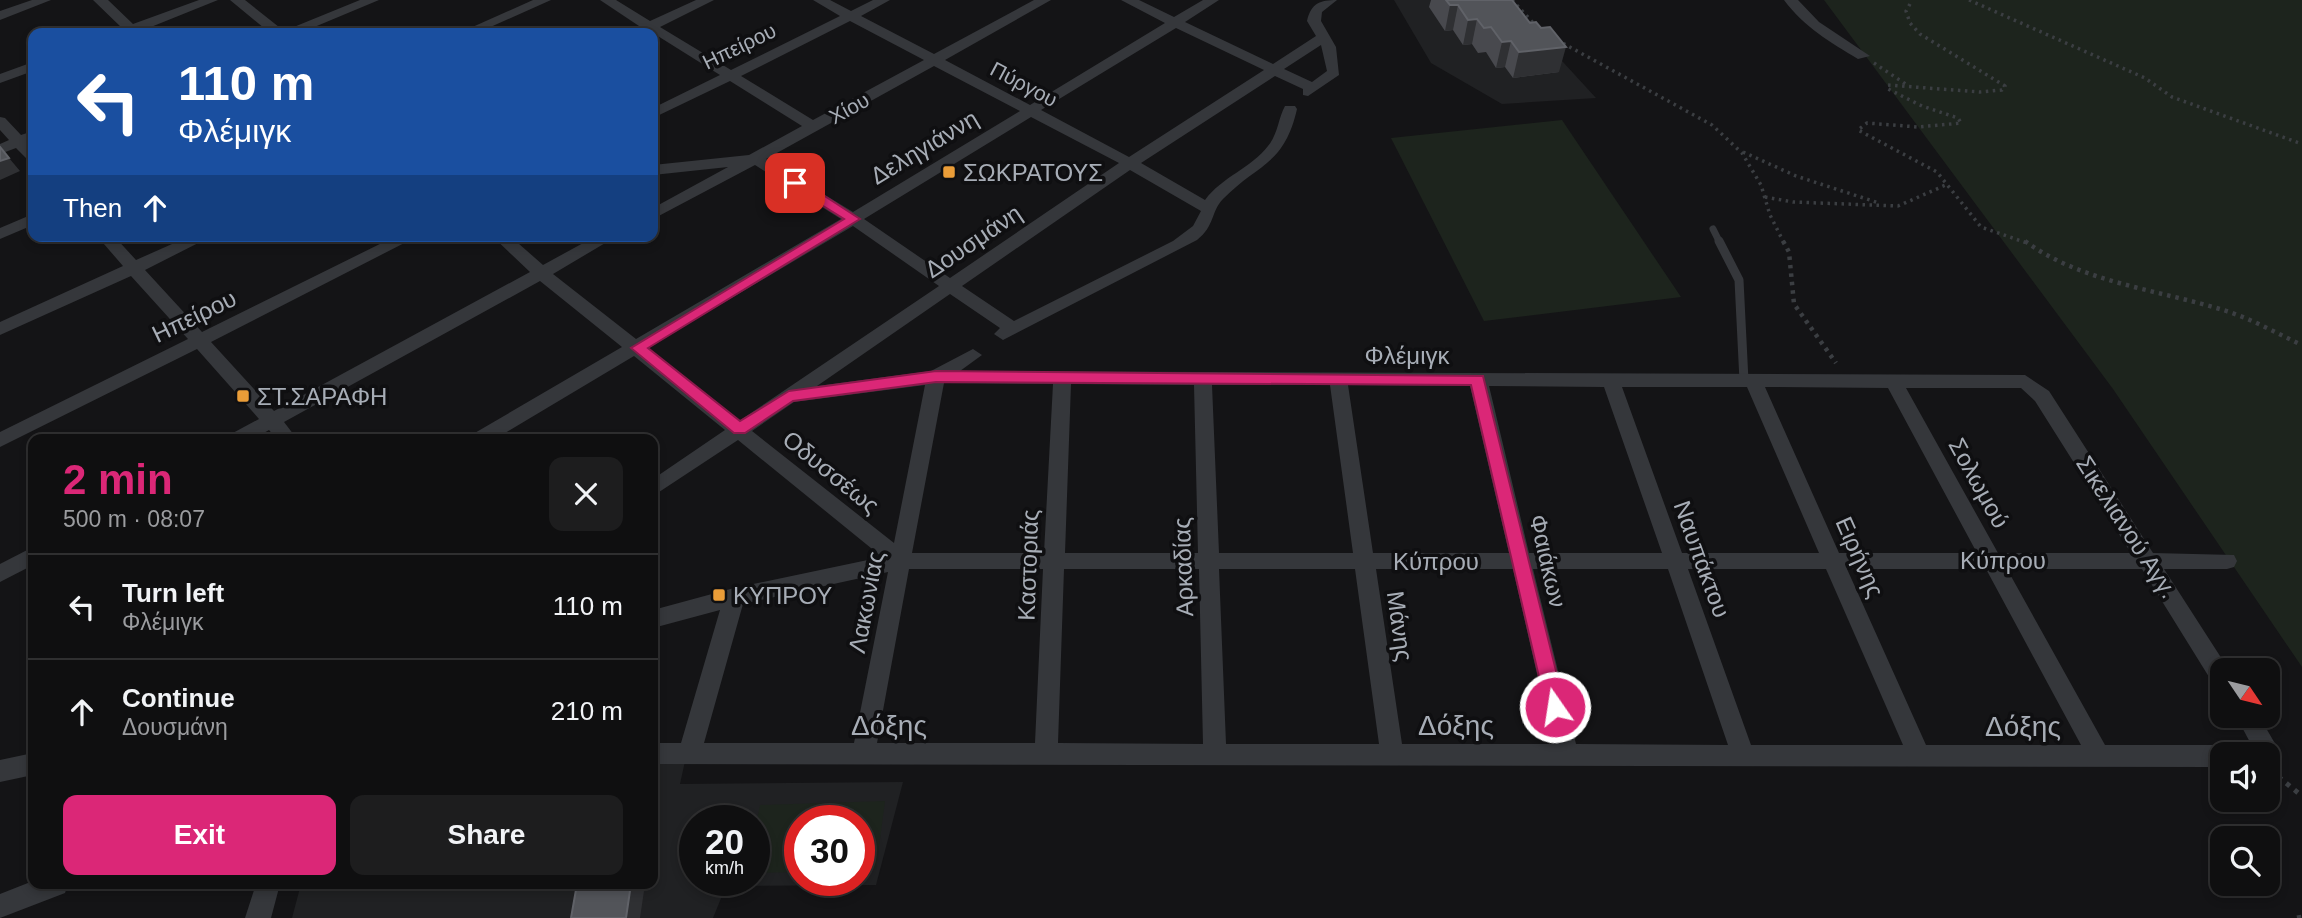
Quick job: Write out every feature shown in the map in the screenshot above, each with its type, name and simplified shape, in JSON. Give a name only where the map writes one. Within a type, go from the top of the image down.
[{"type":"street","points":[[0,16],[44,0]]},
{"type":"street","points":[[100,0],[123,28]]},
{"type":"street","points":[[137,28],[211,0]]},
{"type":"street","points":[[237,0],[272,28]]},
{"type":"street","points":[[302,28],[372,0]]},
{"type":"street","points":[[478,28],[544,0]]},
{"type":"street","points":[[607,0],[639,28]]},
{"type":"street","points":[[645,28],[707,0]]},
{"type":"street","name":"Πύργου","points":[[820,0],[1130,163],[1207,208]]},
{"type":"street","name":"Ηπείρου","points":[[658,112],[883,0]]},
{"type":"street","name":"Χίου","points":[[658,211],[1044,0]]},
{"type":"street","points":[[1128,0],[1274,67],[1310,90],[1334,72],[1329,47],[1314,21],[1316,10],[1330,0]]},
{"type":"street","name":"Δεληγιάννη","points":[[489,434],[853,219],[1212,0]]},
{"type":"street","points":[[1791,0],[1797,11],[1815,26],[1863,56]]},
{"type":"street","points":[[658,38],[732,75],[814,127]]},
{"type":"street","name":"Δουσμάνη","points":[[658,486],[1130,163],[1274,67],[1323,38]]},
{"type":"street","points":[[0,79],[28,68]]},
{"type":"street","points":[[658,169],[757,159],[952,285],[1007,331],[1179,245],[1197,232],[1207,218],[1207,208],[1218,195],[1270,155],[1287,127],[1290,109]]},
{"type":"street","points":[[0,121],[28,152]]},
{"type":"street","points":[[0,149],[28,137]]},
{"type":"street","points":[[0,234],[28,221]]},
{"type":"street","points":[[110,242],[284,434]]},
{"type":"street","points":[[0,329],[191,242]]},
{"type":"street","name":"Ηπείρου","points":[[0,440],[398,242]]},
{"type":"street","name":"Οδυσσέως","points":[[507,242],[540,272],[902,561]]},
{"type":"street","points":[[246,434],[598,242]]},
{"type":"street","points":[[936,377],[973,355]]},
{"type":"street","name":"Φλέμιγκ","points":[[789,396],[936,377],[2025,382]]},
{"type":"street","name":"Λακωνίας","points":[[863,754],[936,377]]},
{"type":"street","name":"Καστοριάς","points":[[1046,755],[1062,377]]},
{"type":"street","name":"Αρκαδίας","points":[[1203,378],[1215,755]]},
{"type":"street","name":"Μάνης","points":[[1338,379],[1392,755]]},
{"type":"street","name":"Φαιάκων","points":[[1478,379],[1567,755]]},
{"type":"street","name":"Ναυπάκτου","points":[[1611,380],[1744,756]]},
{"type":"street","name":"Ειρήνης","points":[[1749,381],[1833,560],[1919,756]]},
{"type":"street","name":"Σολωμού","points":[[1894,382],[2099,756]]},
{"type":"street","name":"Σικελιανού Αγγ.","points":[[2025,382],[2042,396],[2210,659]]},
{"type":"street","points":[[0,574],[28,558]]},
{"type":"street","name":"Κύπρου","points":[[658,618],[734,597],[902,561],[2227,561]]},
{"type":"street","points":[[690,754],[734,597]]},
{"type":"street","name":"Δόξης","points":[[658,753],[2210,756]]},
{"type":"street","points":[[0,771],[28,765]]},
{"type":"street","points":[[0,906],[43,889]]},
{"type":"street","points":[[258,918],[267,889]]},
{"type":"lane","points":[[1713,229],[1739,280],[1749,381]]},
{"type":"path","points":[[1512,0],[1543,34]]},
{"type":"path","points":[[1969,0],[2145,78],[2172,97],[2302,144]]},
{"type":"path","points":[[1910,4],[1906,11],[1907,17],[1924,37],[1948,56],[2005,86],[2002,90],[1980,92],[1886,86],[1922,106],[1958,118],[1961,123],[1918,127],[1867,123],[1858,130],[1937,172],[1981,227],[2025,241],[2041,253],[2128,286],[2225,310],[2302,345]]},
{"type":"path","points":[[1555,39],[1589,55],[1626,80],[1712,125],[1739,151],[1761,185],[1770,215],[1789,252],[1794,304],[1849,381]]},
{"type":"path","points":[[1863,56],[1908,86]]},
{"type":"path","points":[[1739,151],[1796,176],[1886,205]]},
{"type":"path","points":[[1765,197],[1793,202],[1898,206],[1948,184]]},
{"type":"path","points":[[2280,774],[2302,796]]},
{"type":"shaded area","points":[[1394,0],[1506,0],[1596,98],[1502,104],[1431,63]]},
{"type":"shaded area","points":[[1824,0],[2302,0],[2302,667],[2113,389]]},
{"type":"shaded area","points":[[1562,120],[1681,297],[1484,321],[1391,138]]},
{"type":"shaded area","points":[[658,752],[687,752],[680,784],[903,782],[876,885],[875,805],[784,805],[784,886],[770,886],[770,805],[679,805],[679,896],[722,896],[713,918],[292,918],[300,889],[658,889]]},
{"type":"shaded area","points":[[885,801],[876,869],[875,805],[784,805],[784,872],[770,873],[770,805],[760,805]]},
{"type":"building","points":[[1446,0],[1512,0],[1530,23],[1536,22],[1541,28],[1550,27],[1566,47],[1519,52],[1511,41],[1502,42],[1491,27],[1484,28],[1477,19],[1468,20],[1458,5],[1450,5]]},
{"type":"building","points":[[0,147],[9,158],[0,161]]},
{"type":"building","points":[[576,889],[630,889],[626,918],[571,918]]},
{"type":"place","name":"ΣΩΚΡΑΤΟΥΣ","points":[[949,172]]},
{"type":"place","name":"ΣΤ.ΣΑΡΑΦΗ","points":[[243,396]]},
{"type":"place","name":"ΚΥΠΡΟΥ","points":[[719,595]]},
{"type":"route","points":[[795,183],[853,219],[638,348],[740,429],[789,396],[936,377],[1478,379],[1555,707]]}]
